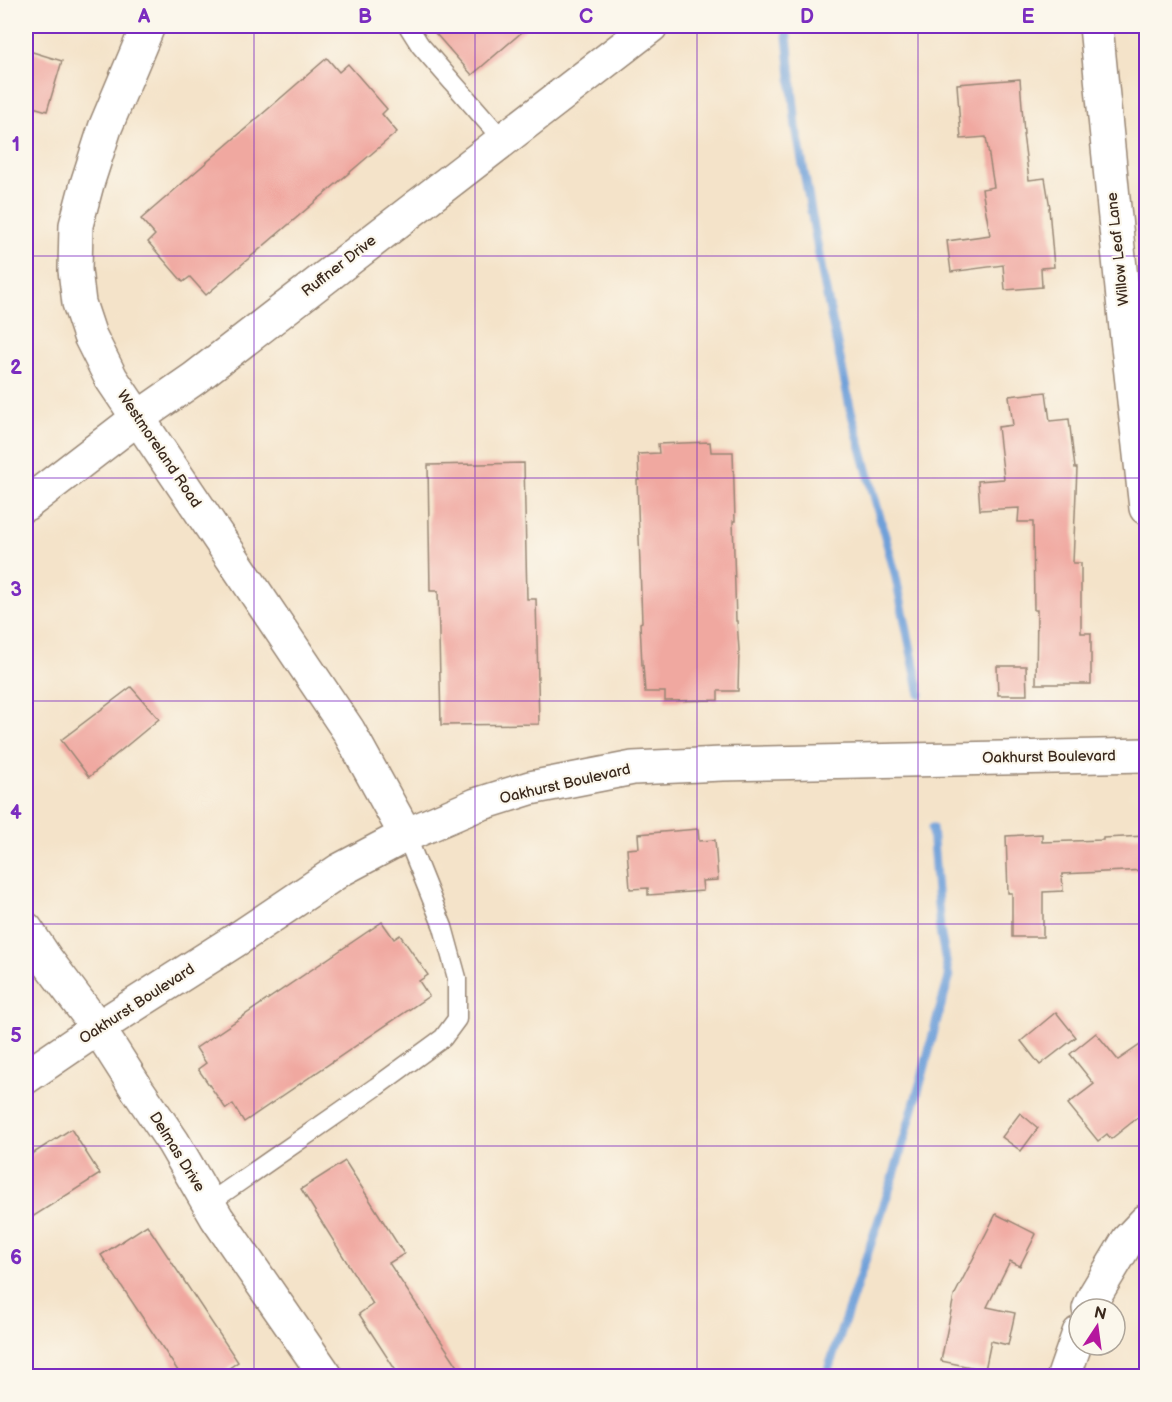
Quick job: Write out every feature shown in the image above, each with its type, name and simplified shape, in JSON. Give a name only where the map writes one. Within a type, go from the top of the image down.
[{"type":"street","name":"Westmoreland Road","points":[[148,26],[105,128],[76,225],[75,270],[79,303],[90,336],[111,378],[348,730],[405,835]]},
{"type":"street","name":"Ruffner Drive","points":[[26,504],[139,417],[195,378],[651,26]]},
{"type":"street","name":"Willow Leaf Lane","points":[[1096,26],[1136,328],[1146,508]]},
{"type":"street","name":"Oakhurst Boulevard","points":[[26,1077],[340,870],[405,835],[476,805],[530,788],[633,768],[1146,755]]},
{"type":"street","name":"Delmas Drive","points":[[26,929],[98,1028],[173,1142],[217,1218],[326,1377]]},
{"type":"street","points":[[1094,1297],[1128,1240],[1146,1221]]},
{"type":"street","points":[[1064,1377],[1071,1357]]},
{"type":"lane","points":[[408,26],[420,45],[503,140]]},
{"type":"lane","points":[[209,1203],[443,1038],[457,1019],[457,978],[446,937],[405,835]]},
{"type":"building","points":[[429,26],[529,26],[472,75]]},
{"type":"building","points":[[26,50],[62,61],[47,111],[26,105]]},
{"type":"building","points":[[327,58],[339,72],[348,64],[387,109],[382,114],[397,132],[206,295],[190,277],[183,282],[148,242],[155,235],[141,219]]},
{"type":"building","points":[[1020,79],[1023,134],[1029,180],[1045,178],[1050,208],[1054,267],[1041,268],[1042,287],[1005,290],[1003,265],[951,272],[947,241],[990,235],[982,189],[994,187],[986,137],[961,139],[957,84]]},
{"type":"building","points":[[1046,392],[1050,421],[1069,419],[1075,468],[1077,468],[1073,563],[1081,563],[1081,633],[1091,633],[1091,684],[1036,684],[1037,610],[1034,610],[1033,522],[1018,522],[1019,508],[980,510],[978,481],[1004,479],[998,427],[1013,425],[1009,396]]},
{"type":"building","points":[[710,442],[711,452],[733,452],[736,621],[739,650],[738,691],[718,691],[718,700],[665,701],[665,692],[645,692],[642,665],[638,454],[659,453],[658,444]]},
{"type":"building","points":[[524,463],[527,599],[536,599],[539,724],[441,725],[438,591],[430,591],[428,465]]},
{"type":"building","points":[[997,666],[1026,666],[1027,695],[998,695]]},
{"type":"building","points":[[131,687],[159,719],[89,777],[61,740]]},
{"type":"building","points":[[698,829],[699,841],[715,840],[718,880],[702,881],[703,891],[648,895],[648,888],[630,889],[627,849],[639,848],[638,834]]},
{"type":"building","points":[[1042,834],[1042,842],[1146,836],[1146,870],[1062,874],[1063,891],[1043,892],[1043,937],[1012,937],[1012,893],[1008,893],[1006,836]]},
{"type":"building","points":[[382,922],[394,939],[400,935],[428,975],[419,981],[429,996],[244,1122],[233,1104],[226,1109],[198,1069],[206,1063],[196,1048]]},
{"type":"building","points":[[1056,1012],[1076,1037],[1040,1065],[1021,1041]]},
{"type":"building","points":[[1096,1033],[1118,1060],[1146,1041],[1146,1111],[1111,1139],[1107,1134],[1098,1141],[1068,1104],[1094,1084],[1070,1054]]},
{"type":"building","points":[[1020,1113],[1038,1128],[1021,1151],[1002,1137]]},
{"type":"building","points":[[71,1129],[100,1174],[26,1221],[26,1158]]},
{"type":"building","points":[[345,1161],[404,1254],[389,1263],[465,1377],[400,1377],[359,1314],[373,1304],[301,1189]]},
{"type":"building","points":[[996,1214],[1036,1234],[1020,1266],[1010,1261],[987,1307],[1015,1313],[1008,1345],[991,1341],[985,1370],[941,1361],[954,1296]]},
{"type":"building","points":[[147,1225],[238,1362],[216,1377],[182,1377],[101,1255]]},
{"type":"waterway","points":[[786,26],[796,127],[823,277],[850,407],[895,573],[920,694]]},
{"type":"waterway","points":[[826,1376],[894,1175],[949,978],[940,930],[932,828]]}]
